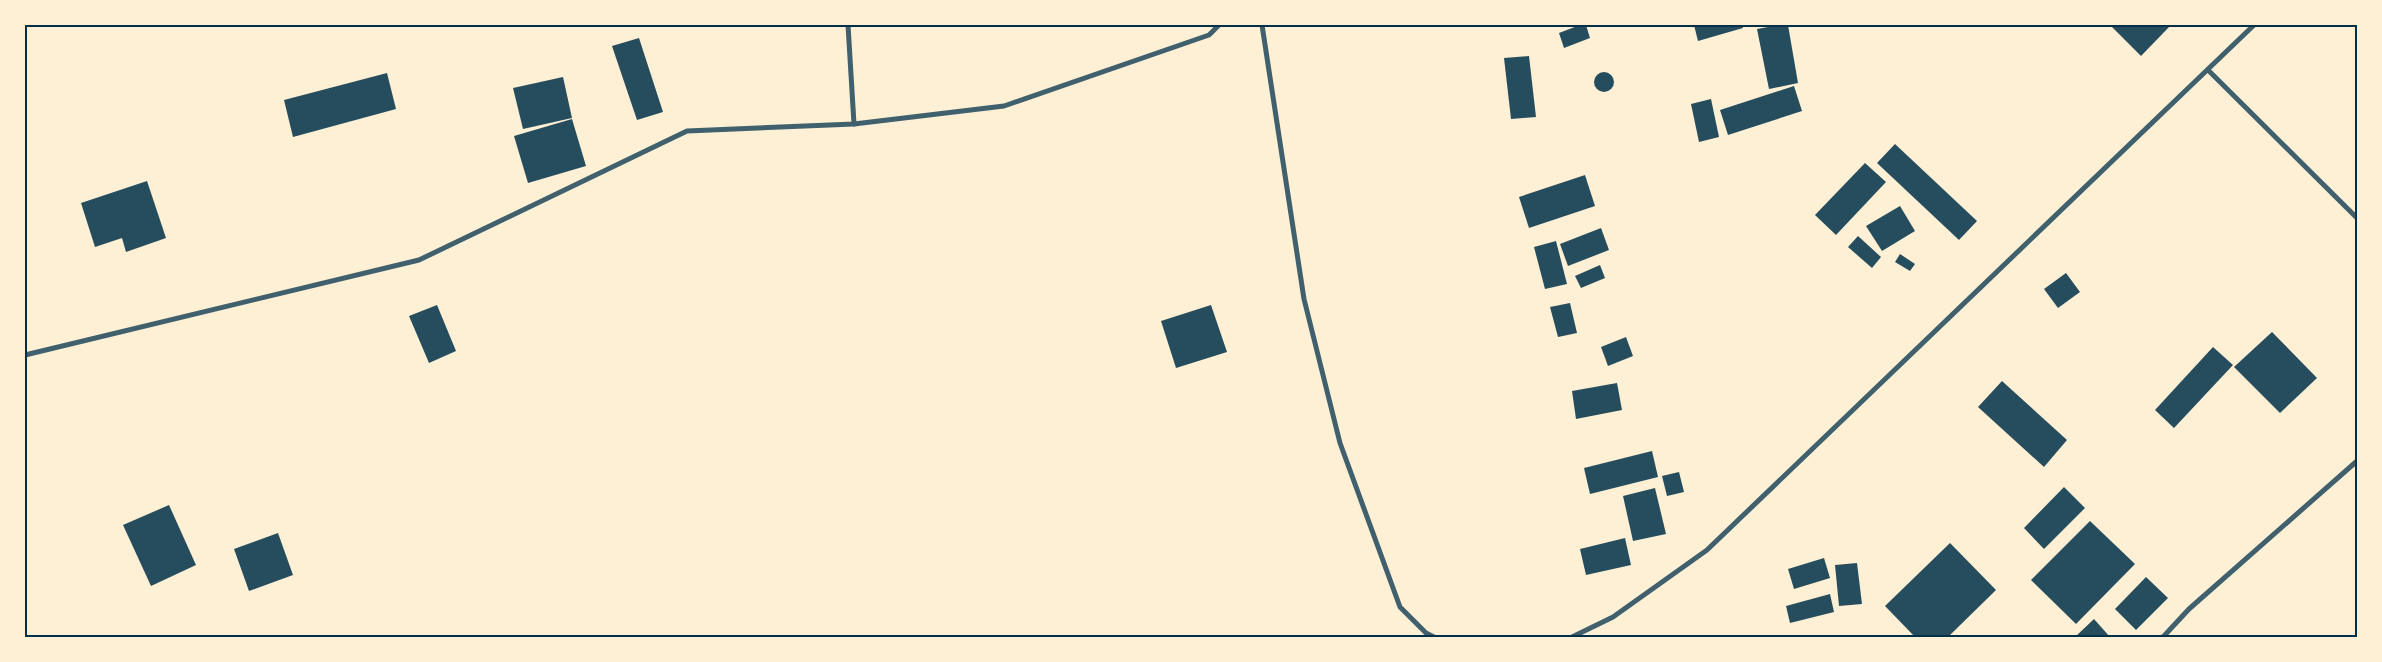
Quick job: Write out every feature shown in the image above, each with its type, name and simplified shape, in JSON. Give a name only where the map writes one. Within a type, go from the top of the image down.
[{"type":"street","points":[[848,25],[854,124]]},
{"type":"street","points":[[25,355],[418,260],[687,131],[854,124],[1004,106],[1209,35],[1219,25]]},
{"type":"street","points":[[1262,25],[1304,299],[1340,443],[1400,607],[1426,634],[1434,637]]},
{"type":"street","points":[[1572,637],[1613,617],[1708,550],[2254,25]]},
{"type":"street","points":[[2208,70],[2357,218]]},
{"type":"street","points":[[2163,637],[2189,609],[2357,461]]},
{"type":"building","points":[[1580,25],[1586,25],[1590,38],[1564,48],[1559,33]]},
{"type":"building","points":[[1694,25],[1742,25],[1743,28],[1698,41]]},
{"type":"building","points":[[1788,25],[1798,83],[1769,89],[1757,29]]},
{"type":"building","points":[[2110,25],[2171,25],[2141,56]]},
{"type":"building","points":[[639,38],[663,112],[637,120],[612,46]]},
{"type":"building","points":[[1529,56],[1536,117],[1511,119],[1504,58]]},
{"type":"building","points":[[1604,72],[1611,75],[1614,82],[1611,89],[1604,92],[1597,89],[1594,82],[1597,75]]},
{"type":"building","points":[[387,73],[396,109],[293,137],[284,100]]},
{"type":"building","points":[[563,77],[572,118],[523,129],[513,88]]},
{"type":"building","points":[[1794,86],[1802,111],[1728,135],[1720,110]]},
{"type":"building","points":[[1711,99],[1719,137],[1699,142],[1691,104]]},
{"type":"building","points":[[572,119],[586,166],[528,183],[514,136]]},
{"type":"building","points":[[1895,144],[1977,221],[1959,240],[1877,163]]},
{"type":"building","points":[[1865,163],[1886,182],[1836,235],[1815,215]]},
{"type":"building","points":[[1585,175],[1595,206],[1529,228],[1519,197]]},
{"type":"building","points":[[147,181],[166,238],[126,252],[122,238],[95,247],[81,203]]},
{"type":"building","points":[[1900,206],[1915,231],[1882,251],[1866,226]]},
{"type":"building","points":[[1601,228],[1609,250],[1568,266],[1560,244]]},
{"type":"building","points":[[1858,236],[1881,257],[1872,268],[1848,247]]},
{"type":"building","points":[[1556,241],[1567,284],[1545,289],[1534,247]]},
{"type":"building","points":[[1900,254],[1915,264],[1910,271],[1895,262]]},
{"type":"building","points":[[1600,265],[1605,278],[1581,288],[1575,276]]},
{"type":"building","points":[[2066,273],[2080,292],[2058,308],[2044,289]]},
{"type":"building","points":[[1570,303],[1577,333],[1558,337],[1550,307]]},
{"type":"building","points":[[437,305],[456,351],[429,363],[409,316]]},
{"type":"building","points":[[1211,305],[1227,352],[1176,368],[1161,321]]},
{"type":"building","points":[[2272,332],[2317,378],[2280,413],[2234,367]]},
{"type":"building","points":[[1626,337],[1633,356],[1608,366],[1601,347]]},
{"type":"building","points":[[2213,347],[2233,365],[2174,428],[2155,410]]},
{"type":"building","points":[[2002,381],[2067,440],[2044,467],[1978,407]]},
{"type":"building","points":[[1617,383],[1622,410],[1576,419],[1572,391]]},
{"type":"building","points":[[1652,451],[1658,477],[1590,494],[1584,468]]},
{"type":"building","points":[[1679,472],[1684,492],[1667,496],[1662,476]]},
{"type":"building","points":[[2064,487],[2085,508],[2044,549],[2024,528]]},
{"type":"building","points":[[1655,488],[1666,534],[1633,541],[1623,496]]},
{"type":"building","points":[[169,505],[196,565],[151,586],[123,525]]},
{"type":"building","points":[[2090,521],[2135,564],[2076,624],[2031,580]]},
{"type":"building","points":[[278,533],[293,575],[249,591],[234,549]]},
{"type":"building","points":[[1625,538],[1631,565],[1586,575],[1580,549]]},
{"type":"building","points":[[1950,543],[1996,590],[1948,637],[1915,637],[1885,606]]},
{"type":"building","points":[[1824,558],[1830,578],[1794,589],[1788,569]]},
{"type":"building","points":[[1857,563],[1862,604],[1839,606],[1835,565]]},
{"type":"building","points":[[2146,577],[2168,598],[2136,630],[2115,609]]},
{"type":"building","points":[[1830,594],[1834,612],[1790,623],[1786,606]]},
{"type":"building","points":[[2094,619],[2110,637],[2075,637]]}]
